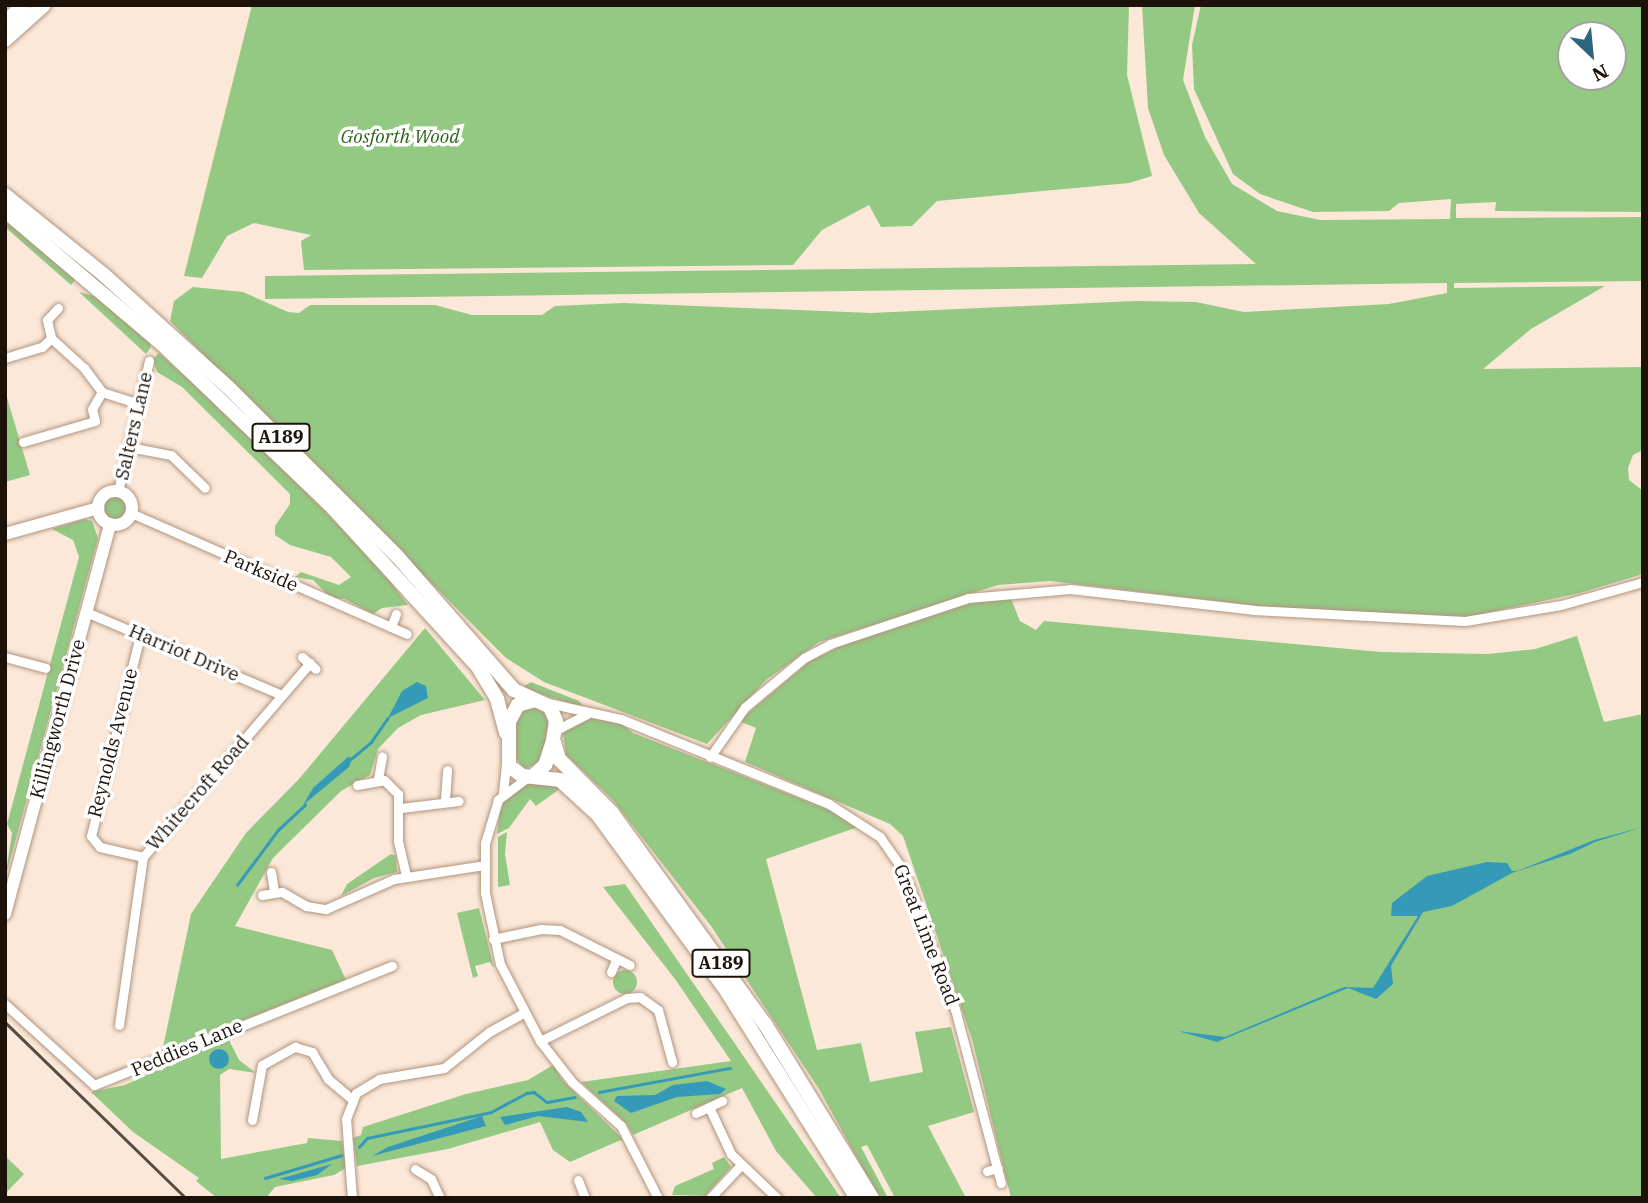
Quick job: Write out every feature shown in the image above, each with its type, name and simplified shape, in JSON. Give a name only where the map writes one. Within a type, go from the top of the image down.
[{"type":"main road","points":[[5,22],[24,5]]},
{"type":"main road","points":[[5,40],[44,5]]},
{"type":"main road","name":"A189","points":[[5,195],[95,267],[228,387],[388,547],[514,690],[538,700]]},
{"type":"main road","name":"A189","points":[[5,211],[162,344],[333,508],[478,667],[497,699],[506,733]]},
{"type":"main road","points":[[118,491],[130,499],[131,513],[123,523],[110,524],[98,508],[103,496],[118,491]]},
{"type":"main road","points":[[5,534],[98,508]]},
{"type":"main road","name":"Killingworth Drive","points":[[5,914],[8,893],[110,524]]},
{"type":"main road","points":[[538,700],[555,714],[555,735],[545,765],[531,776],[513,771],[506,755],[506,733],[513,711],[538,700]]},
{"type":"main road","name":"A189","points":[[555,735],[559,759],[612,813],[765,1024],[873,1198]]},
{"type":"main road","name":"A189","points":[[531,776],[566,784],[598,815],[724,987],[857,1198]]},
{"type":"street","points":[[58,308],[47,320],[51,338],[84,368],[102,392],[139,404]]},
{"type":"street","points":[[5,358],[42,348],[51,338]]},
{"type":"street","name":"Salters Lane","points":[[118,491],[149,361]]},
{"type":"street","points":[[23,442],[95,421],[92,409],[102,392]]},
{"type":"street","points":[[129,447],[171,455],[205,488]]},
{"type":"street","name":"Parkside","points":[[131,513],[407,634]]},
{"type":"street","points":[[710,757],[745,707],[804,658],[830,644],[968,598],[1070,589],[1253,610],[1465,621],[1561,605],[1643,582]]},
{"type":"street","name":"Harriot Drive","points":[[86,612],[282,695]]},
{"type":"street","points":[[391,627],[396,614]]},
{"type":"street","name":"Reynolds Avenue","points":[[140,635],[91,836],[100,846],[143,857]]},
{"type":"street","points":[[5,657],[46,667]]},
{"type":"street","name":"Whitecroft Road","points":[[119,1025],[143,857],[309,663]]},
{"type":"street","name":"Great Lime Road","points":[[538,700],[621,719],[841,809],[865,824],[892,853],[908,882],[964,1037],[1002,1183]]},
{"type":"street","points":[[555,735],[589,713]]},
{"type":"street","points":[[506,755],[503,793],[488,826],[484,865],[493,939],[523,1013],[540,1041],[572,1082],[621,1126],[658,1198]]},
{"type":"street","points":[[378,779],[382,756]]},
{"type":"street","points":[[445,800],[447,770]]},
{"type":"street","points":[[503,793],[531,776]]},
{"type":"street","points":[[357,785],[378,779],[396,790],[401,808],[398,841],[406,876]]},
{"type":"street","points":[[401,808],[422,808],[445,800],[459,801]]},
{"type":"street","points":[[262,895],[274,891],[311,908],[326,909],[406,876],[484,865]]},
{"type":"street","points":[[271,872],[274,891]]},
{"type":"street","points":[[493,939],[541,929],[560,930],[630,965]]},
{"type":"street","points":[[611,972],[616,960]]},
{"type":"street","name":"Peddies Lane","points":[[5,1004],[94,1085],[392,966]]},
{"type":"street","points":[[540,1041],[554,1030],[634,997],[656,1005],[665,1026],[671,1062]]},
{"type":"street","points":[[352,1198],[346,1119],[351,1098],[379,1079],[444,1068],[489,1032],[523,1013]]},
{"type":"street","points":[[653,1029],[665,1026]]},
{"type":"street","points":[[252,1120],[265,1061],[301,1046],[312,1052],[328,1079],[351,1098]]},
{"type":"street","points":[[696,1113],[722,1101]]},
{"type":"street","points":[[244,1103],[255,1105]]},
{"type":"street","points":[[709,1107],[740,1166],[777,1198]]},
{"type":"street","points":[[710,1198],[740,1166]]},
{"type":"street","points":[[987,1171],[998,1168]]},
{"type":"street","points":[[422,1169],[440,1198]]},
{"type":"street","points":[[578,1180],[584,1194],[593,1184]]},
{"type":"green space","name":"Gosforth Wood","points":[[252,5],[1129,5],[1127,75],[1152,176],[1129,183],[937,201],[912,226],[881,227],[869,205],[822,230],[793,265],[304,270],[301,241],[311,235],[254,223],[227,236],[202,278],[184,276]]},
{"type":"green space","points":[[1142,5],[1195,5],[1183,80],[1205,137],[1232,184],[1277,211],[1320,220],[1450,219],[1451,199],[1399,203],[1389,211],[1313,212],[1260,194],[1233,174],[1194,89],[1192,45],[1201,5],[1643,5],[1643,212],[1495,211],[1496,202],[1456,204],[1456,218],[1643,217],[1643,281],[1454,283],[1454,288],[1605,286],[1531,329],[1483,369],[1643,367],[1643,450],[1633,455],[1628,468],[1629,480],[1643,491],[1643,574],[1580,593],[1467,617],[1266,607],[1050,581],[998,585],[819,642],[766,680],[707,744],[544,682],[506,658],[170,321],[174,301],[193,287],[243,292],[288,312],[299,313],[310,305],[435,305],[472,315],[542,315],[555,306],[623,303],[871,313],[1135,301],[1196,302],[1244,312],[1389,304],[1447,293],[1447,283],[265,299],[265,276],[1256,264],[1199,213],[1164,155],[1148,108]]},
{"type":"green space","points":[[5,217],[78,277],[71,285],[5,227]]},
{"type":"green space","points":[[79,292],[98,297],[149,341],[151,347],[146,354]]},
{"type":"green space","points":[[159,353],[253,437],[379,567],[408,605],[382,608],[373,614],[345,599],[331,598],[313,580],[295,577],[301,572],[339,585],[351,577],[331,557],[290,545],[275,535],[275,526],[290,504],[290,494],[182,387],[157,372],[153,359]]},
{"type":"green space","points":[[5,391],[30,475],[5,482]]},
{"type":"green space","points":[[115,495],[124,498],[127,507],[124,516],[115,519],[106,516],[103,507],[106,498]]},
{"type":"green space","points":[[85,519],[92,521],[98,538],[5,879],[12,833],[7,824],[79,557],[73,540],[52,529]]},
{"type":"green space","points":[[981,599],[1011,599],[1020,621],[1036,630],[1044,621],[1381,652],[1488,654],[1535,649],[1577,636],[1604,722],[1643,714],[1643,1198],[1011,1198],[972,1039],[903,836],[890,824],[745,762],[756,728],[739,721],[810,661],[847,643]]},
{"type":"green space","points":[[425,628],[485,700],[421,715],[398,728],[378,749],[370,775],[341,791],[273,858],[235,926],[332,950],[346,980],[162,1052],[191,914],[246,833],[299,779]]},
{"type":"green space","points":[[531,682],[579,701],[585,708],[521,688]]},
{"type":"green space","points":[[536,705],[550,716],[543,761],[524,769],[514,755],[517,711]]},
{"type":"green space","points":[[588,718],[621,723],[633,733],[837,813],[858,827],[766,859],[817,1050],[861,1043],[870,1082],[923,1072],[915,1032],[951,1027],[974,1112],[928,1126],[966,1198],[895,1198],[867,1145],[861,1147],[888,1198],[879,1198],[819,1089],[711,926],[612,799],[566,755],[563,732]]},
{"type":"green space","points":[[533,782],[561,788],[536,806],[530,799],[509,828],[497,834],[501,805],[509,794]]},
{"type":"green space","points":[[507,832],[505,854],[510,885],[498,887],[498,837]]},
{"type":"green space","points":[[391,854],[396,856],[397,872],[374,878],[341,896],[347,884]]},
{"type":"green space","points":[[625,884],[841,1198],[817,1198],[776,1151],[742,1088],[633,1135],[627,1124],[581,1082],[731,1061],[675,979],[603,887]]},
{"type":"green space","points":[[479,908],[494,968],[490,962],[475,966],[478,976],[473,978],[457,913]]},
{"type":"green space","points":[[625,970],[633,974],[637,982],[633,990],[625,994],[617,990],[613,982],[617,974]]},
{"type":"green space","points":[[228,1038],[239,1060],[256,1073],[229,1069],[220,1075],[221,1159],[307,1143],[308,1138],[342,1141],[346,1168],[334,1175],[275,1187],[266,1198],[217,1198],[196,1181],[199,1178],[133,1132],[91,1092],[125,1085]]},
{"type":"green space","points":[[553,1065],[563,1081],[623,1139],[570,1162],[553,1150],[540,1122],[448,1149],[357,1166],[353,1138],[361,1135],[363,1127],[466,1094],[528,1080]]},
{"type":"green space","points":[[5,1156],[24,1174],[5,1194]]},
{"type":"green space","points":[[724,1157],[731,1167],[705,1196],[672,1195],[675,1186],[714,1169],[712,1163]]},
{"type":"water","points":[[417,682],[426,686],[428,698],[388,718],[402,691]]},
{"type":"water","points":[[348,757],[352,758],[349,767],[303,805],[313,788]]},
{"type":"water","points":[[1643,827],[1512,873],[1452,906],[1423,912],[1391,966],[1393,984],[1376,999],[1348,988],[1217,1042],[1178,1031],[1225,1037],[1344,987],[1373,988],[1418,916],[1391,916],[1392,903],[1427,876],[1487,862],[1507,863],[1512,871],[1517,871],[1594,840]]},
{"type":"water","points":[[219,1049],[226,1052],[229,1059],[226,1066],[219,1069],[212,1066],[209,1059],[212,1052]]},
{"type":"water","points":[[707,1081],[726,1089],[720,1094],[677,1097],[631,1113],[614,1101],[617,1096],[655,1095],[673,1085]]},
{"type":"water","points":[[567,1107],[581,1112],[588,1122],[538,1116],[505,1125],[500,1117]]},
{"type":"water","points":[[482,1116],[486,1126],[372,1156],[388,1147]]},
{"type":"water","points":[[332,1164],[317,1175],[292,1181],[279,1179]]},
{"type":"waterway","points":[[351,759],[371,742],[388,718]]},
{"type":"waterway","points":[[237,885],[278,830],[305,805]]},
{"type":"waterway","points":[[599,1092],[730,1068]]},
{"type":"waterway","points":[[359,1147],[367,1138],[491,1112],[526,1093],[534,1092],[547,1102],[575,1097]]},
{"type":"waterway","points":[[265,1178],[342,1155]]},
{"type":"railway","points":[[5,1022],[186,1198]]}]
